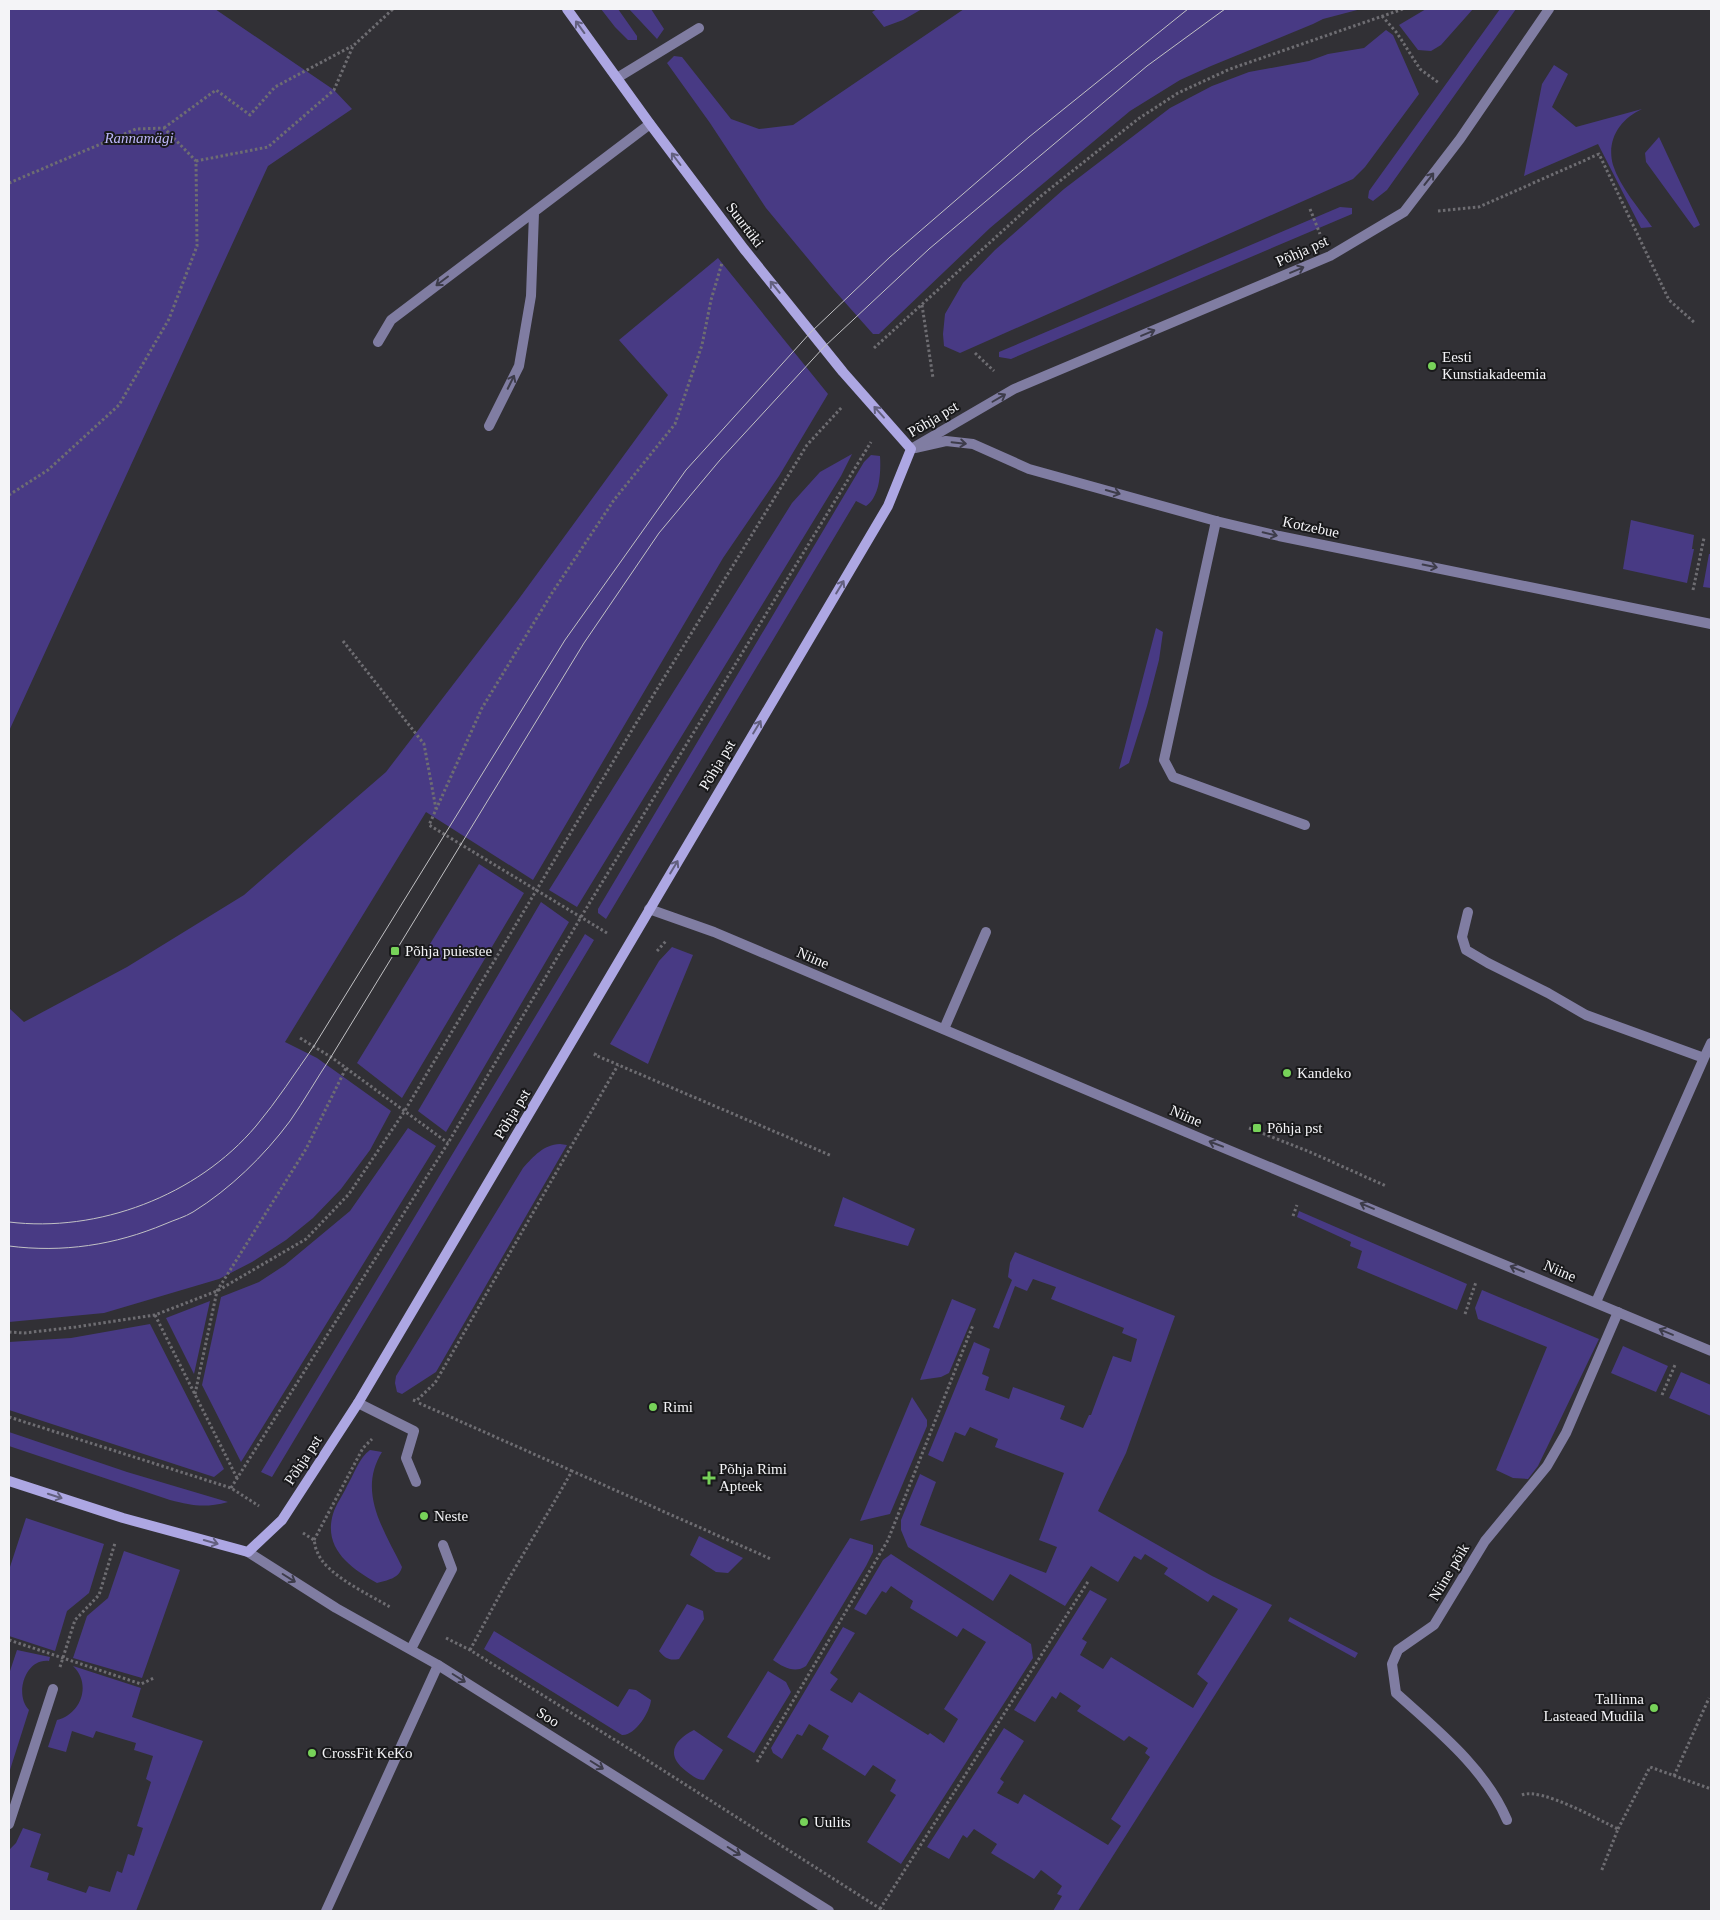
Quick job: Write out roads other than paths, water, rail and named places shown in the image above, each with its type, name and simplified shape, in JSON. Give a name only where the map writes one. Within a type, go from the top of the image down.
[{"type":"main road","name":"Suurtüki","points":[[567,9],[744,249],[843,372],[911,449]]},
{"type":"main road","name":"Põhja pst","points":[[248,1552],[282,1520],[358,1403],[888,506],[911,449]]},
{"type":"main road","points":[[9,1480],[123,1518],[248,1552]]},
{"type":"street","name":"Põhja pst","points":[[911,449],[1014,389],[1330,256],[1404,212],[1460,139],[1548,9]]},
{"type":"street","points":[[617,78],[699,28]]},
{"type":"street","points":[[378,342],[391,320],[650,124]]},
{"type":"street","points":[[489,426],[519,366],[531,296],[534,213]]},
{"type":"street","name":"Kotzebue","points":[[911,449],[946,441],[973,444],[1030,469],[1216,521],[1280,536],[1711,624]]},
{"type":"street","points":[[1216,521],[1164,760],[1174,777],[1305,825]]},
{"type":"street","name":"Niine","points":[[650,908],[714,932],[1207,1141],[1711,1351]]},
{"type":"street","points":[[1468,912],[1462,937],[1466,950],[1586,1015],[1704,1058]]},
{"type":"street","points":[[944,1029],[986,932]]},
{"type":"street","points":[[1596,1302],[1711,1044]]},
{"type":"street","name":"Niine põik","points":[[1507,1820],[1500,1804],[1460,1750],[1396,1693],[1392,1664],[1398,1650],[1434,1625],[1486,1541],[1547,1466],[1566,1434],[1618,1312]]},
{"type":"street","points":[[358,1403],[414,1431],[406,1458],[416,1482]]},
{"type":"street","points":[[411,1649],[452,1569],[443,1546]]},
{"type":"street","name":"Soo","points":[[248,1552],[336,1608],[438,1665],[830,1911]]},
{"type":"street","points":[[326,1911],[438,1665]]},
{"type":"street","points":[[9,1824],[53,1689]]},
{"type":"tram line","points":[[9,1222],[43,1224],[111,1215],[144,1204],[175,1190],[205,1172],[232,1151],[264,1116],[314,1046],[565,640],[686,470],[811,332],[890,257],[1029,137],[1188,9]]},
{"type":"tram line","points":[[9,1246],[29,1248],[88,1246],[146,1231],[193,1212],[220,1193],[258,1159],[290,1121],[331,1057],[584,643],[659,533],[720,460],[824,347],[929,249],[1147,66],[1225,9]]},
{"type":"place","name":"Eesti Kunstiakadeemia","points":[[1432,366]]},
{"type":"place","name":"Põhja puiestee","points":[[395,951]]},
{"type":"place","name":"Kandeko","points":[[1287,1073]]},
{"type":"place","name":"Põhja pst","points":[[1257,1128]]},
{"type":"place","name":"Rimi","points":[[653,1407]]},
{"type":"place","name":"Põhja Rimi Apteek","points":[[709,1478]]},
{"type":"place","name":"Neste","points":[[424,1516]]},
{"type":"place","name":"Tallinna Lasteaed Mudila","points":[[1654,1708]]},
{"type":"place","name":"CrossFit KeKo","points":[[312,1753]]},
{"type":"place","name":"Uulits","points":[[804,1822]]},
{"type":"park label","name":"Rannamägi","points":[[139,138]]}]
